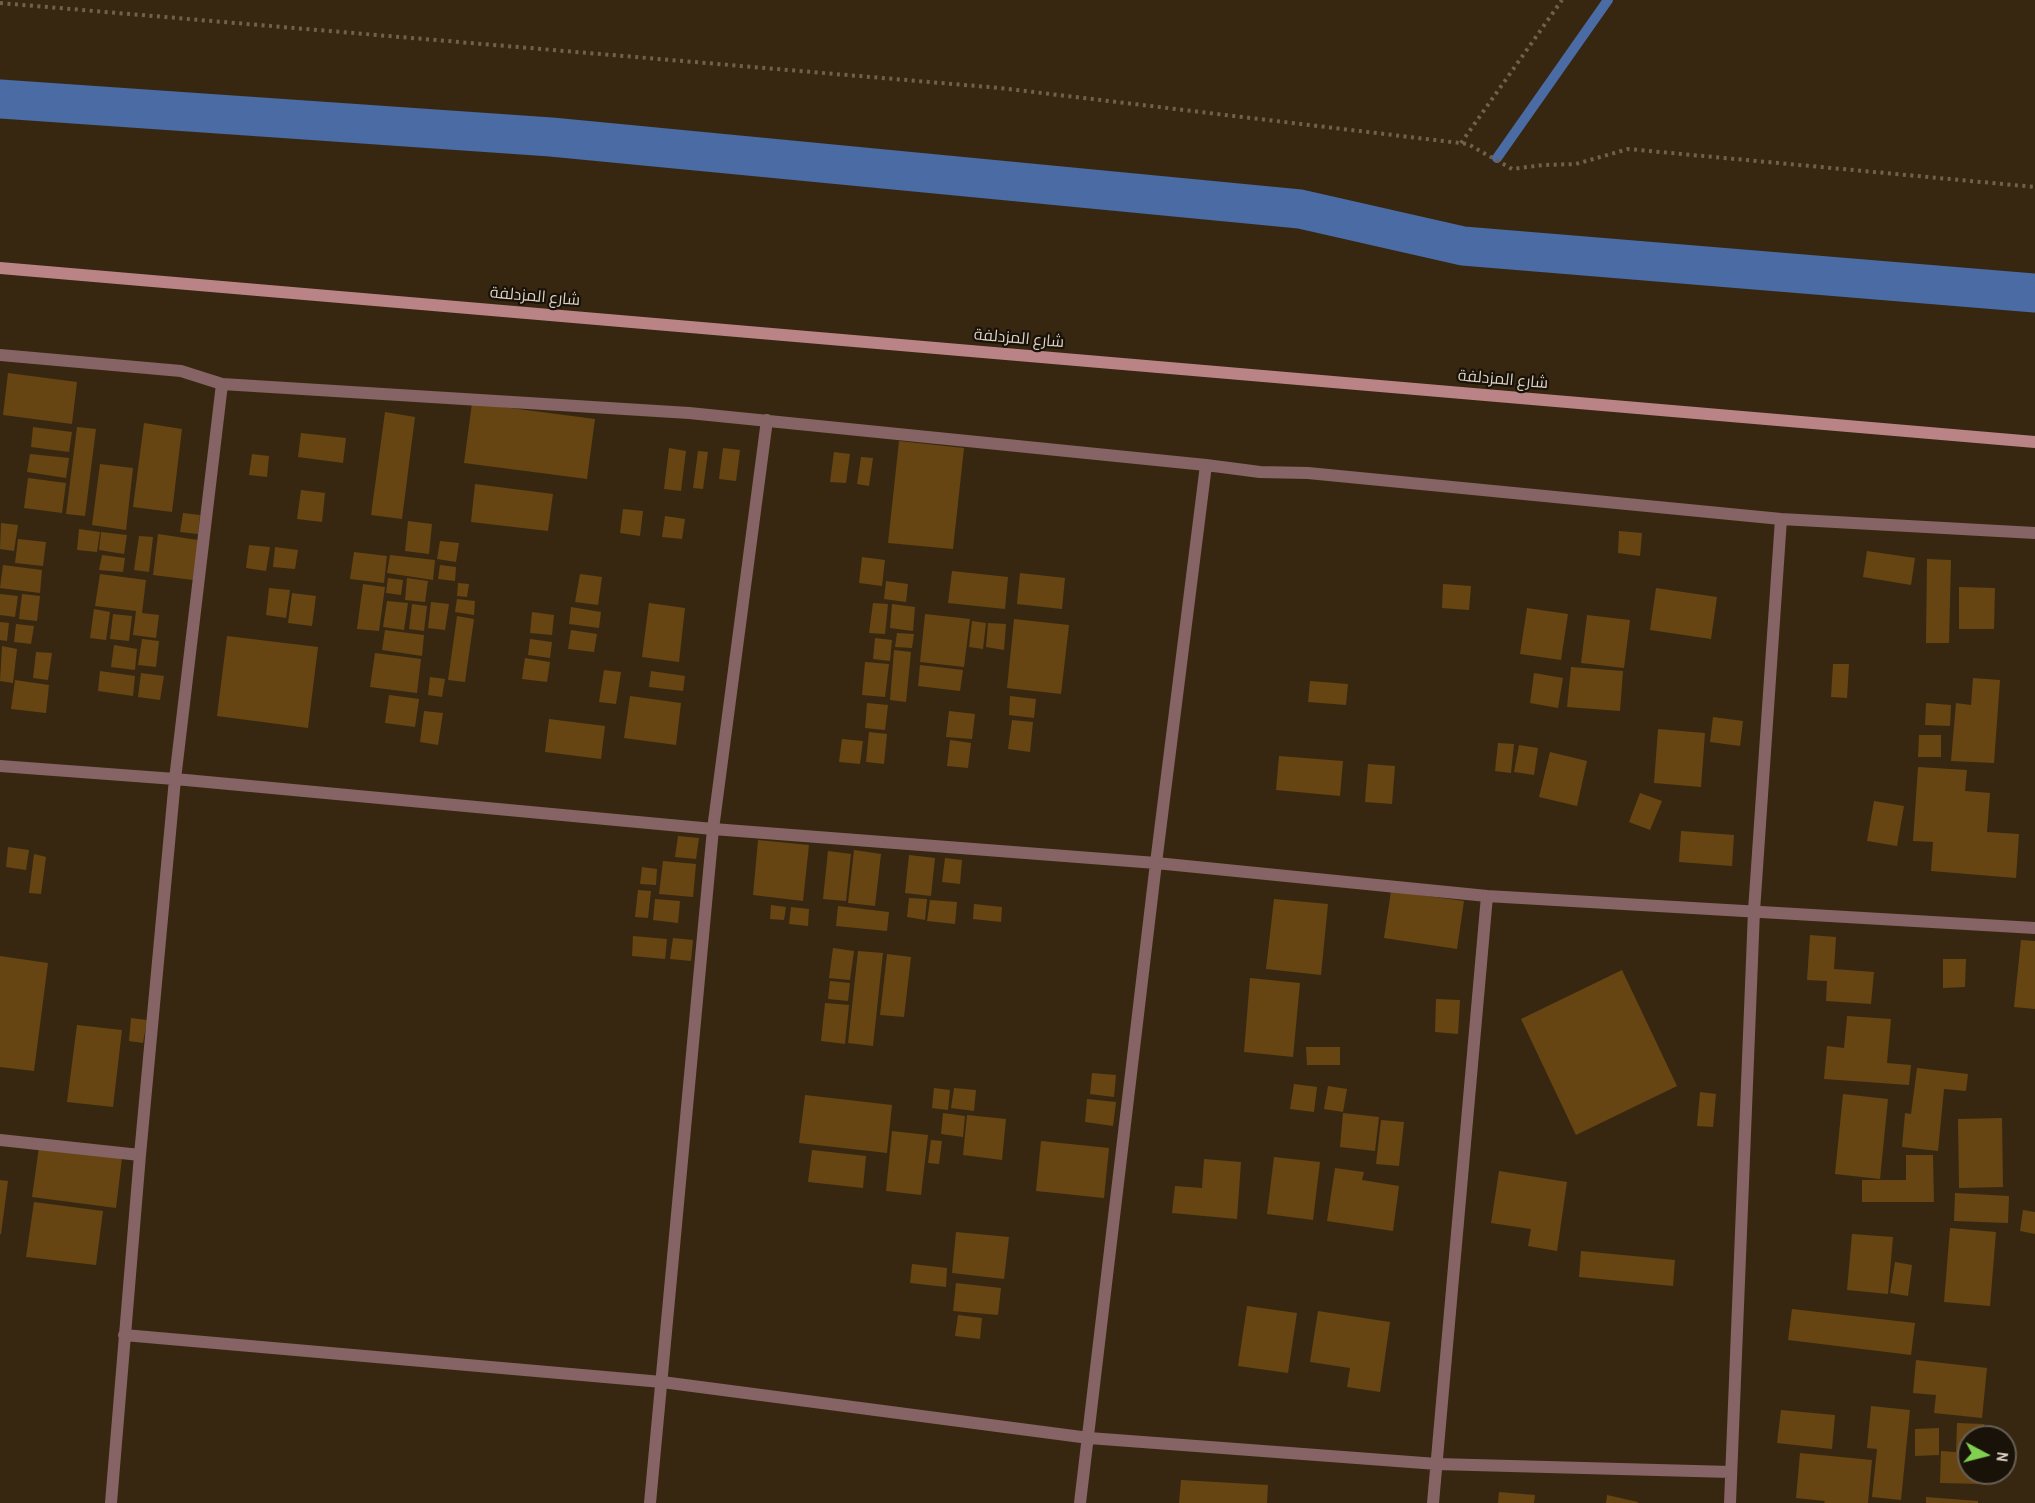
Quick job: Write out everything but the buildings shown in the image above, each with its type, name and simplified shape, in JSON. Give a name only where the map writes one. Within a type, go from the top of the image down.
[{"type":"street","name":"شارع المزدلفة","points":[[0,268],[2035,442]]},
{"type":"street","points":[[0,355],[181,371],[222,384],[689,413],[1260,472],[1308,474],[1781,519],[2035,533]]},
{"type":"street","points":[[111,1503],[124,1335],[175,779],[222,384]]},
{"type":"street","points":[[650,1503],[713,829],[767,420]]},
{"type":"street","points":[[1080,1503],[1206,465]]},
{"type":"street","points":[[1730,1503],[1754,911],[1781,519]]},
{"type":"street","points":[[0,766],[175,779],[713,829],[1156,863],[1487,896],[2035,928]]},
{"type":"street","points":[[1433,1503],[1487,896]]},
{"type":"street","points":[[0,1140],[140,1155]]},
{"type":"street","points":[[124,1335],[662,1382],[1089,1438],[1437,1464],[1731,1472]]},
{"type":"path","points":[[1461,143],[1562,0]]},
{"type":"path","points":[[0,3],[1000,88],[1468,144],[1512,169],[1576,164],[1628,149],[2035,187]]},
{"type":"waterway","points":[[1497,158],[1608,0]]},
{"type":"waterway","points":[[0,99],[551,137],[1300,209],[1463,246],[2035,293]]}]
